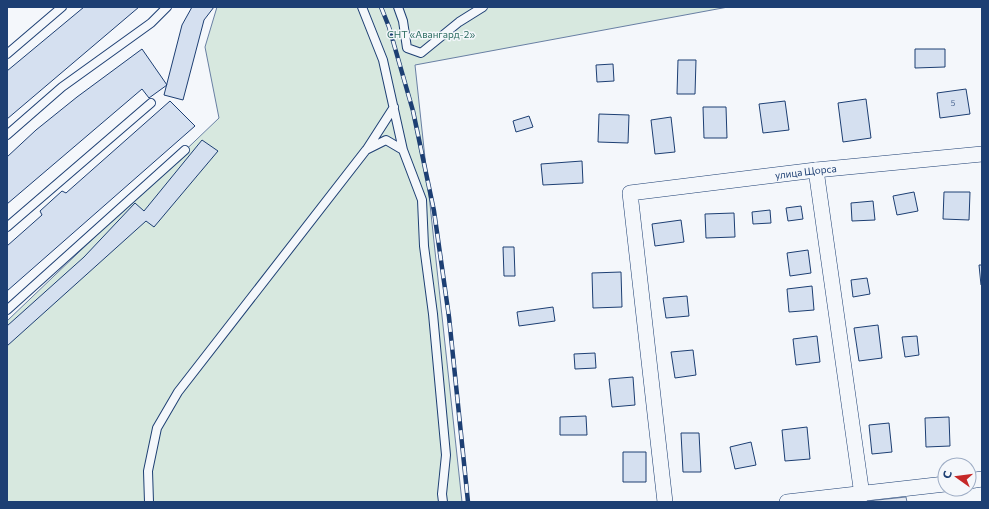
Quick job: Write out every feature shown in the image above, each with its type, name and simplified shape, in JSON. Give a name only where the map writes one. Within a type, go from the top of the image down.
[{"type":"street","name":"улица Щорса","points":[[664,502],[630,193],[816,170],[982,154]]},
{"type":"street","points":[[816,170],[862,494]]},
{"type":"street","points":[[788,502],[937,485]]},
{"type":"lane","points":[[7,54],[62,7]]},
{"type":"lane","points":[[7,135],[62,87],[151,23],[167,7]]},
{"type":"lane","points":[[362,7],[383,60],[403,150],[422,200],[424,246],[433,314],[446,455],[442,494],[443,502]]},
{"type":"lane","points":[[398,7],[403,21],[407,48],[421,53],[459,22],[484,7]]},
{"type":"lane","points":[[7,227],[151,103]]},
{"type":"lane","points":[[149,502],[148,471],[158,428],[178,392],[366,150],[394,107]]},
{"type":"lane","points":[[366,150],[386,140],[403,150]]},
{"type":"lane","points":[[7,310],[185,150]]},
{"type":"green space","name":"СНТ «Авангард-2»","points":[[217,7],[728,7],[415,65],[462,502],[7,502],[7,321],[219,118],[205,47]]},
{"type":"shaded area","points":[[906,497],[907,502],[859,502]]},
{"type":"building","points":[[84,7],[139,7],[7,119],[7,71]]},
{"type":"building","points":[[192,7],[214,7],[204,20],[183,100],[164,95],[182,25]]},
{"type":"building","points":[[142,49],[167,85],[149,98],[142,89],[7,204],[7,157],[36,130],[77,97]]},
{"type":"building","points":[[915,49],[945,49],[945,67],[915,68]]},
{"type":"building","points":[[678,60],[696,60],[695,94],[677,94]]},
{"type":"building","points":[[613,64],[614,81],[597,82],[596,65]]},
{"type":"building","points":[[966,89],[970,114],[940,118],[937,93]]},
{"type":"building","points":[[866,99],[871,138],[843,142],[838,103]]},
{"type":"building","points":[[170,101],[195,126],[7,291],[7,246],[42,215],[40,211],[62,191],[66,193]]},
{"type":"building","points":[[785,101],[789,130],[763,133],[759,104]]},
{"type":"building","points":[[703,107],[726,107],[727,138],[704,138]]},
{"type":"building","points":[[599,114],[629,115],[628,143],[598,142]]},
{"type":"building","points":[[529,116],[533,127],[516,132],[513,121]]},
{"type":"building","points":[[671,117],[675,152],[655,154],[651,120]]},
{"type":"building","points":[[202,140],[218,151],[154,227],[146,221],[7,346],[7,326],[84,257],[135,203],[144,211]]},
{"type":"building","points":[[582,161],[583,183],[543,185],[541,164]]},
{"type":"building","points":[[914,192],[918,211],[897,215],[893,196]]},
{"type":"building","points":[[944,192],[970,192],[969,220],[943,219]]},
{"type":"building","points":[[873,201],[875,220],[852,221],[851,203]]},
{"type":"building","points":[[801,206],[803,219],[788,221],[786,208]]},
{"type":"building","points":[[770,210],[771,223],[753,224],[752,212]]},
{"type":"building","points":[[734,213],[735,237],[706,238],[705,214]]},
{"type":"building","points":[[681,220],[684,242],[655,246],[652,224]]},
{"type":"building","points":[[503,247],[514,247],[515,276],[504,276]]},
{"type":"building","points":[[808,250],[811,273],[790,276],[787,253]]},
{"type":"building","points":[[979,265],[982,265],[982,285],[981,285]]},
{"type":"building","points":[[621,272],[622,307],[593,308],[592,273]]},
{"type":"building","points":[[867,278],[870,294],[853,297],[851,280]]},
{"type":"building","points":[[812,286],[814,310],[789,312],[787,289]]},
{"type":"building","points":[[687,296],[689,316],[666,318],[663,298]]},
{"type":"building","points":[[553,307],[555,321],[519,326],[517,312]]},
{"type":"building","points":[[878,325],[882,358],[859,361],[854,328]]},
{"type":"building","points":[[817,336],[820,362],[796,365],[793,339]]},
{"type":"building","points":[[917,336],[919,355],[905,357],[902,337]]},
{"type":"building","points":[[693,350],[696,375],[675,378],[671,352]]},
{"type":"building","points":[[595,353],[596,368],[575,369],[574,354]]},
{"type":"building","points":[[633,377],[635,405],[612,407],[609,379]]},
{"type":"building","points":[[586,416],[587,435],[560,435],[560,417]]},
{"type":"building","points":[[949,417],[950,446],[926,447],[925,418]]},
{"type":"building","points":[[889,423],[892,452],[872,454],[869,425]]},
{"type":"building","points":[[807,427],[810,459],[785,461],[782,430]]},
{"type":"building","points":[[681,433],[699,433],[701,472],[683,472]]},
{"type":"building","points":[[751,442],[756,465],[735,469],[730,447]]},
{"type":"building","points":[[623,452],[646,452],[646,482],[623,482]]},
{"type":"railway","points":[[381,7],[389,27],[413,111],[434,211],[449,317],[468,502]]}]
